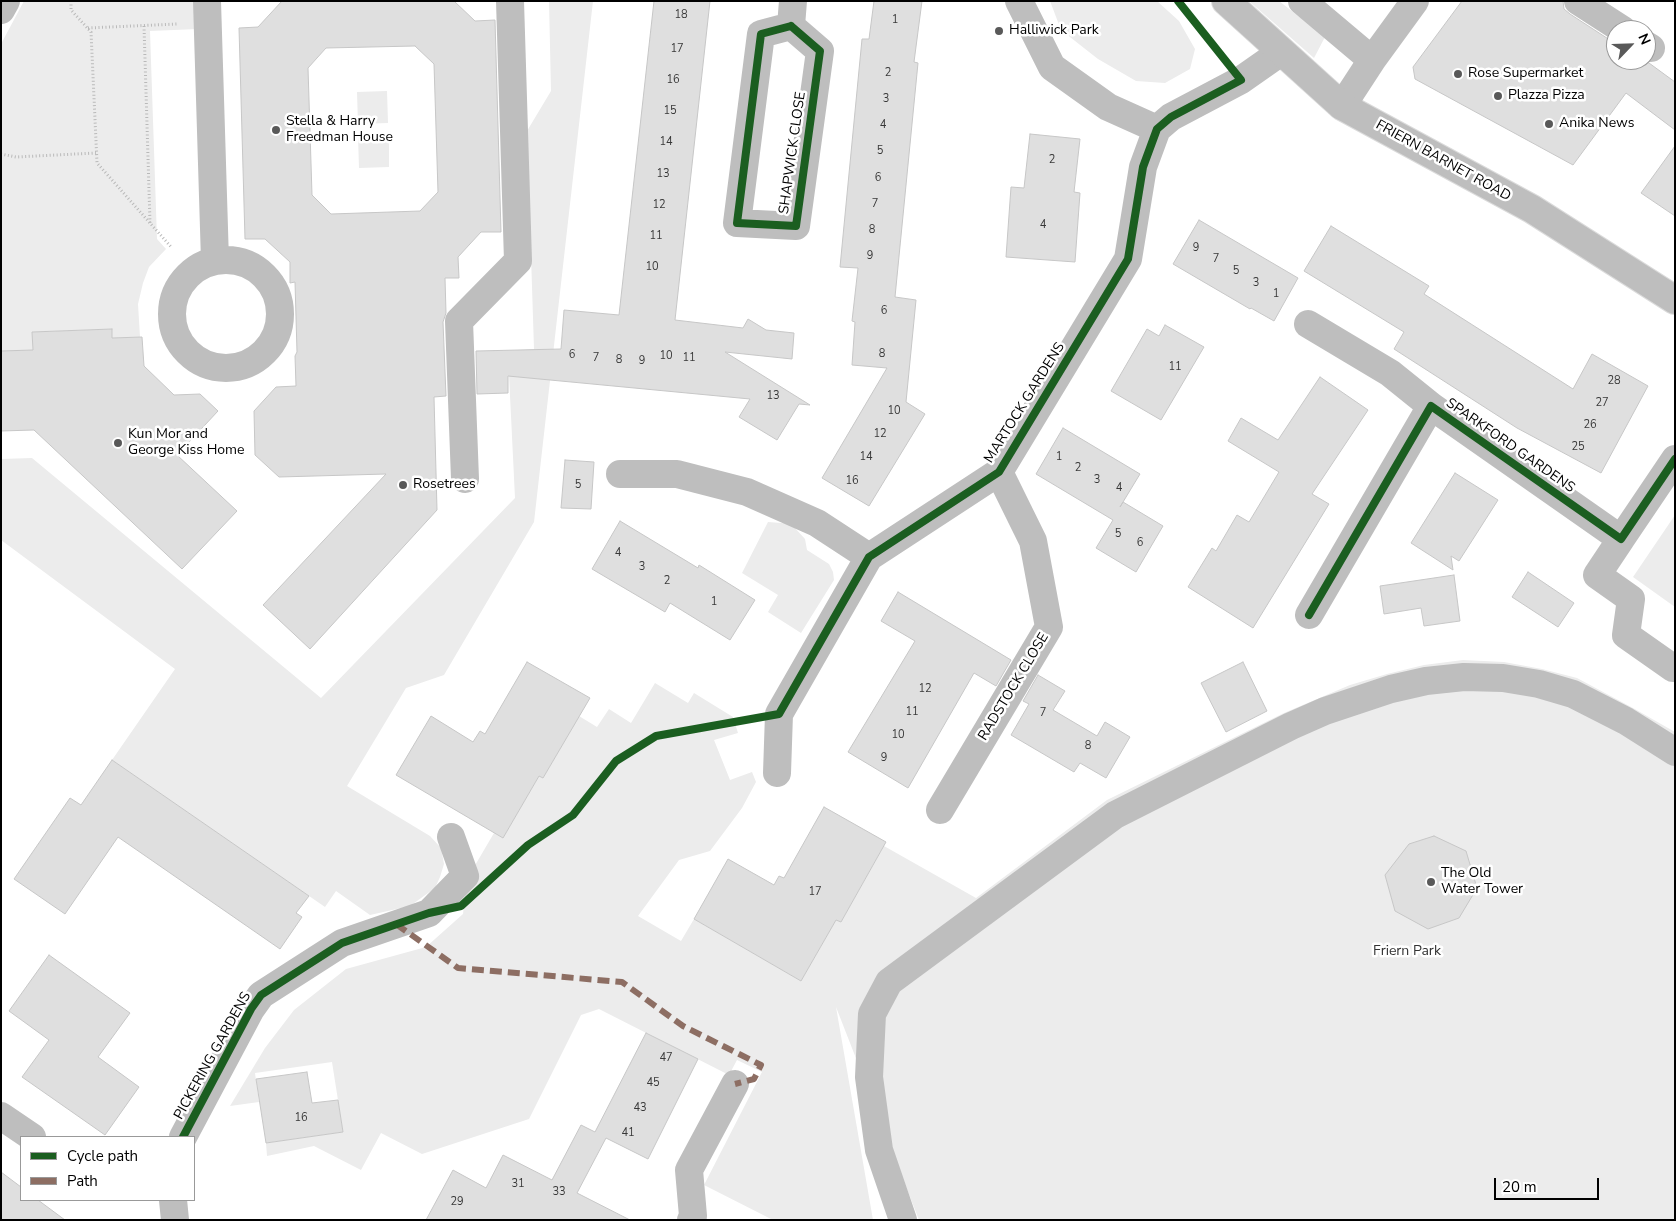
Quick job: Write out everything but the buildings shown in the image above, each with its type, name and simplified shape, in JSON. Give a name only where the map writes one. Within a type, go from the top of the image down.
[{"type":"street","points":[[1,10],[6,1]]},
{"type":"street","points":[[465,480],[459,321],[518,261],[510,1]]},
{"type":"street","points":[[1019,1],[1052,67],[1108,107],[1157,129],[1172,117],[1241,80],[1281,52]]},
{"type":"street","name":"FRIERN BARNET ROAD","points":[[1226,1],[1342,106],[1532,209],[1675,300]]},
{"type":"street","points":[[1302,1],[1372,60]]},
{"type":"street","points":[[1342,106],[1372,60],[1415,1]]},
{"type":"street","points":[[1578,1],[1607,20]]},
{"type":"street","points":[[207,12],[215,261]]},
{"type":"street","name":"SHAPWICK CLOSE","points":[[792,14],[820,51],[796,226],[737,223],[761,34],[792,14]]},
{"type":"street","name":"MARTOCK GARDENS","points":[[777,773],[779,714],[869,557],[999,472],[1128,259],[1143,167],[1157,129]]},
{"type":"street","name":"SPARKFORD GARDENS","points":[[1308,324],[1390,373],[1431,406],[1622,539]]},
{"type":"street","name":"SPARKFORD GARDENS","points":[[1309,616],[1431,406]]},
{"type":"street","points":[[1672,668],[1626,635],[1631,599],[1597,575],[1675,459]]},
{"type":"street","name":"RADSTOCK CLOSE","points":[[940,810],[1049,627],[1033,541],[999,472]]},
{"type":"street","points":[[620,474],[677,474],[747,492],[816,523],[869,557]]},
{"type":"street","points":[[902,1220],[879,1150],[869,1077],[872,1014],[889,982],[1115,815],[1274,735],[1325,712],[1391,690],[1426,681],[1464,676],[1503,678],[1539,684],[1574,694],[1626,721],[1675,752]]},
{"type":"street","name":"PICKERING GARDENS","points":[[184,1136],[251,1009],[261,995],[342,943],[430,913],[464,876],[451,837]]},
{"type":"street","points":[[691,1220],[693,1216],[689,1170],[735,1084]]},
{"type":"street","points":[[1,1116],[31,1136]]},
{"type":"street","points":[[173,1201],[175,1220]]},
{"type":"path","points":[[71,1],[72,10],[91,32],[97,163],[172,248]]},
{"type":"path","points":[[1178,1],[1241,80]]},
{"type":"path","points":[[88,28],[144,26],[207,12]]},
{"type":"path","points":[[144,26],[150,223]]},
{"type":"path","points":[[1,154],[16,157],[96,153]]},
{"type":"path","points":[[491,878],[528,845],[573,815],[616,761],[656,736],[779,714]]},
{"type":"green space","points":[[24,1],[194,1],[198,29],[150,31],[157,239],[166,249],[149,267],[143,283],[138,304],[140,337],[112,338],[111,329],[32,332],[33,350],[1,351],[1,44]]},
{"type":"green space","points":[[549,1],[593,1],[534,522],[444,675],[406,688],[347,786],[430,836],[441,848],[444,864],[435,888],[410,906],[370,915],[336,891],[325,907],[112,760],[175,669],[1,540],[1,459],[32,458],[321,698],[515,498],[509,375],[524,374],[523,350],[534,349],[527,131],[551,91]]},
{"type":"green space","points":[[1050,1],[1157,1],[1179,21],[1195,49],[1190,69],[1165,83],[1136,81],[1098,59],[1061,30]]},
{"type":"green space","points":[[1249,1],[1279,1],[1325,37],[1314,58]]},
{"type":"green space","points":[[387,91],[388,123],[358,124],[357,92]]},
{"type":"green space","points":[[389,135],[389,167],[359,168],[358,136]]},
{"type":"green space","points":[[1675,515],[1675,607],[1633,577]]},
{"type":"green space","points":[[768,522],[795,524],[794,527],[805,539],[807,550],[829,564],[833,572],[834,580],[801,633],[768,612],[778,595],[742,573]]},
{"type":"green space","name":"Friern Park","points":[[1463,660],[1504,662],[1577,678],[1675,732],[1675,1220],[919,1220],[836,1007],[873,1220],[773,1220],[704,1185],[762,1072],[737,1060],[729,1075],[599,1009],[581,1015],[529,1119],[422,1154],[381,1133],[361,1170],[314,1146],[267,1156],[266,1143],[343,1132],[332,1062],[255,1073],[259,1102],[230,1106],[265,1048],[294,1010],[346,969],[426,947],[463,914],[467,879],[494,833],[503,838],[539,776],[543,778],[579,716],[597,727],[609,709],[631,723],[655,683],[688,703],[694,693],[733,717],[738,733],[714,740],[730,780],[752,772],[756,782],[742,808],[710,851],[679,860],[638,916],[681,941],[694,919],[801,981],[836,920],[841,922],[884,846],[976,898],[1107,800],[1284,713],[1350,685],[1387,674],[1424,665]]},
{"type":"marked path","points":[[396,924],[458,968],[622,982],[683,1026],[761,1065],[754,1079],[735,1084]]},
{"type":"cycle path","points":[[184,1136],[251,1009],[261,995],[342,943],[429,913],[461,906],[528,845],[573,815],[616,761],[656,736],[779,714],[869,557],[999,472],[1128,259],[1143,167],[1157,129],[1171,117],[1241,80],[1178,1]]},
{"type":"cycle path","points":[[791,26],[820,51],[796,226],[737,223],[761,34],[791,26]]},
{"type":"cycle path","points":[[1309,615],[1431,406],[1621,539],[1675,459]]},
{"type":"place","name":"Halliwick Park","points":[[999,31]]},
{"type":"place","name":"Rose Supermarket","points":[[1458,74]]},
{"type":"place","name":"Plazza Pizza","points":[[1498,96]]},
{"type":"place","name":"Anika News","points":[[1549,124]]},
{"type":"place","name":"Stella & Harry Freedman House","points":[[276,130]]},
{"type":"place","name":"Kun Mor and George Kiss Home","points":[[118,443]]},
{"type":"place","name":"Rosetrees","points":[[403,485]]},
{"type":"place","name":"The Old Water Tower","points":[[1431,882]]}]
